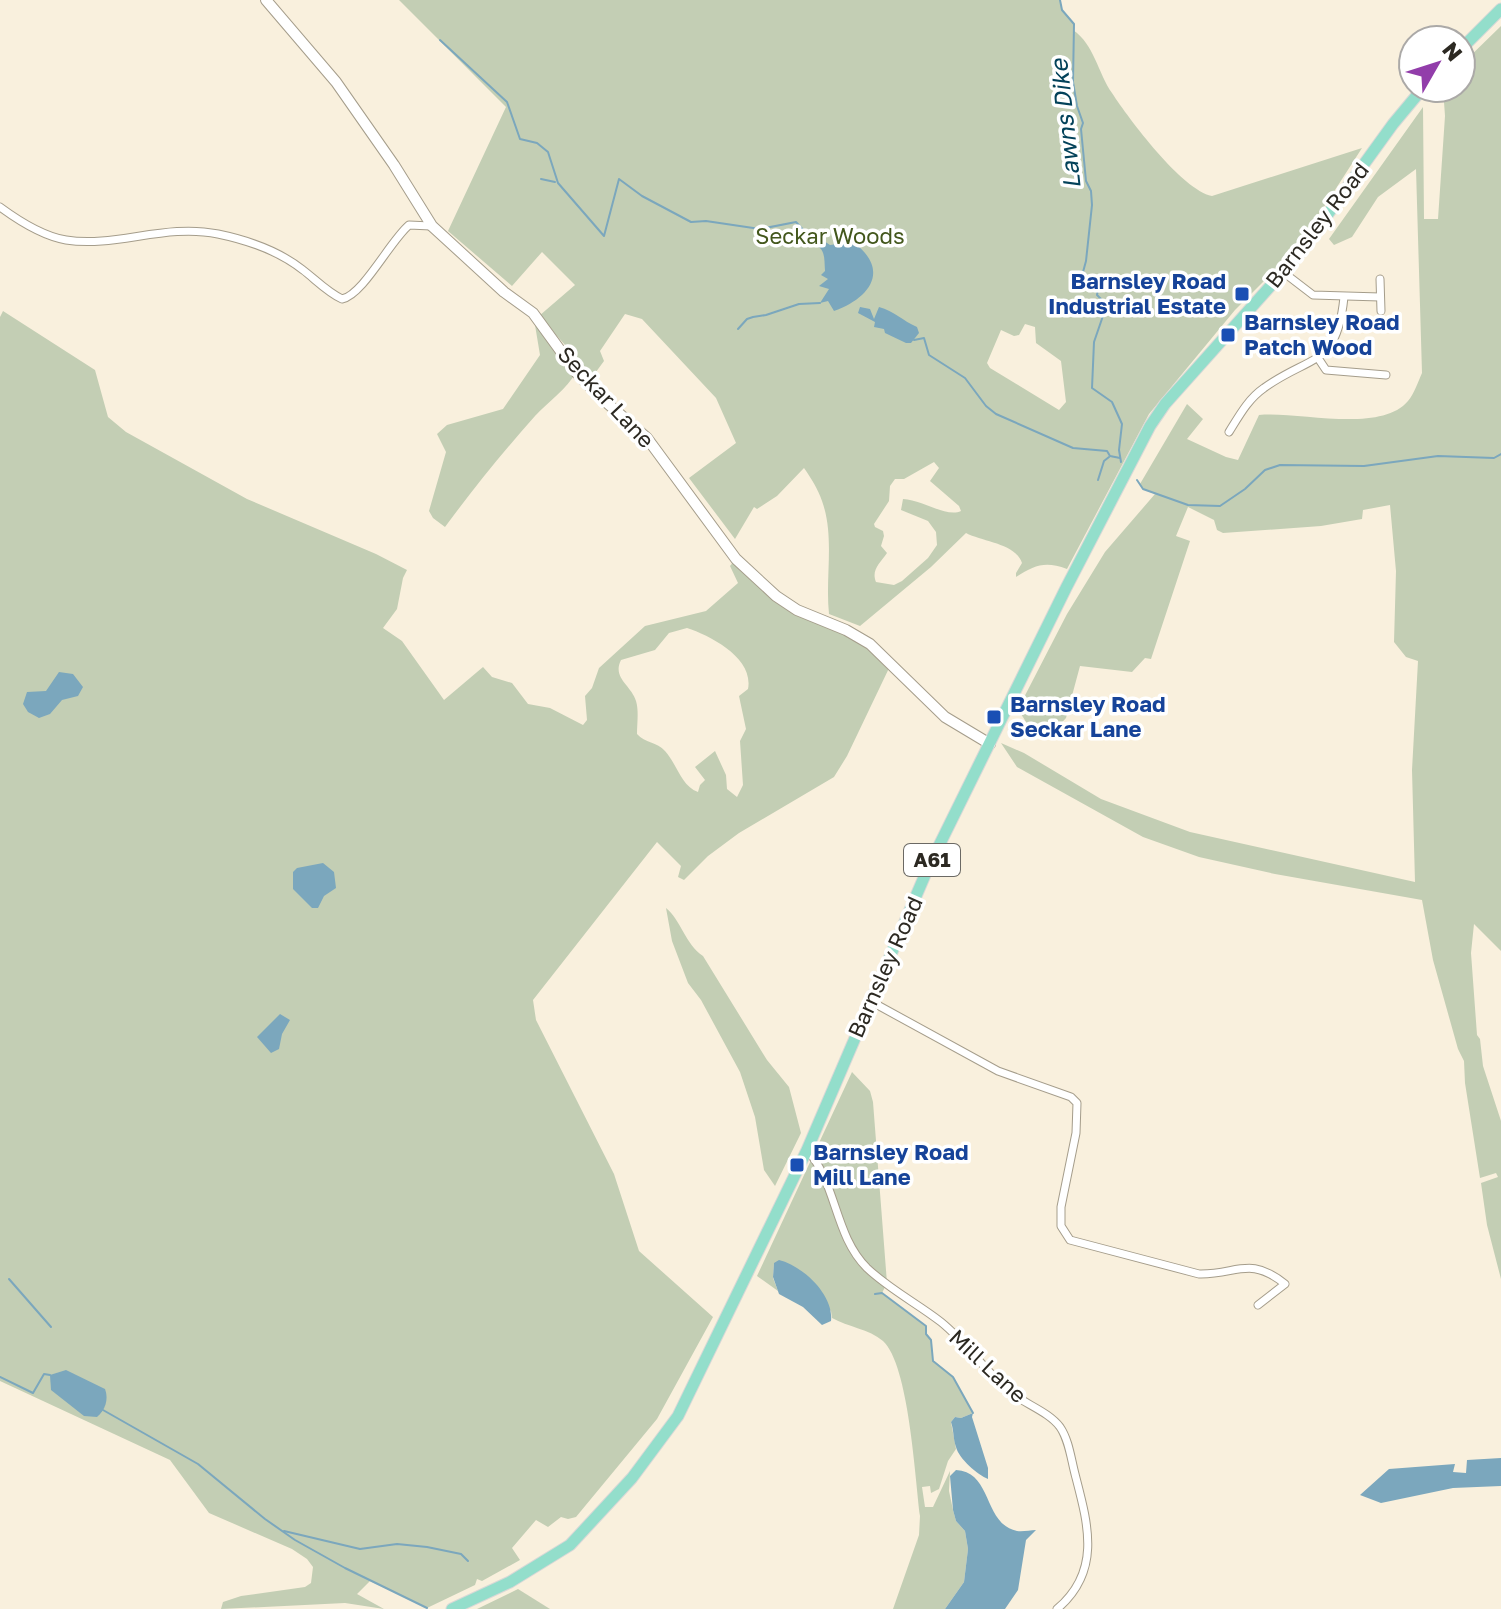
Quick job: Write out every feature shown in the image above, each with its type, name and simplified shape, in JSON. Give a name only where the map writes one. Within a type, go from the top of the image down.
[{"type":"main road","points":[[1477,33],[1501,9]]},
{"type":"main road","name":"Barnsley Road","points":[[452,1609],[510,1582],[570,1545],[632,1478],[678,1416],[807,1150],[928,868],[1150,426],[1165,404],[1324,223],[1410,104]]},
{"type":"street","name":"Seckar Lane","points":[[266,0],[336,82],[432,226],[504,292],[533,313],[576,372],[647,438],[736,559],[756,579],[797,610],[846,630],[870,644],[945,717],[990,744]]},
{"type":"street","points":[[0,207],[18,220],[65,240],[107,241],[175,231],[236,238],[288,260],[342,299],[353,295],[409,225],[432,226]]},
{"type":"street","points":[[1283,272],[1313,295],[1380,297]]},
{"type":"street","points":[[1380,279],[1381,311]]},
{"type":"street","points":[[1229,432],[1255,395],[1279,378],[1318,358],[1339,331],[1344,297]]},
{"type":"street","points":[[1318,358],[1326,370],[1386,375]]},
{"type":"street","points":[[872,1002],[998,1071],[1071,1097],[1077,1103],[1076,1133],[1061,1207],[1061,1226],[1070,1240],[1199,1274],[1252,1267],[1263,1270],[1285,1284],[1258,1305]]},
{"type":"street","name":"Mill Lane","points":[[807,1150],[819,1163],[844,1234],[868,1269],[944,1325],[1011,1392],[1059,1426],[1071,1460],[1089,1543],[1078,1585],[1069,1599],[1057,1609]]},
{"type":"green space","name":"Seckar Woods","points":[[399,0],[1060,0],[1062,10],[1074,24],[1073,30],[1086,43],[1107,85],[1131,119],[1172,168],[1200,191],[1212,196],[1362,148],[1284,261],[1235,310],[1149,414],[1067,569],[1040,566],[1016,577],[1022,563],[1013,551],[966,533],[931,567],[860,626],[829,614],[826,515],[818,492],[804,468],[777,496],[757,509],[754,507],[735,539],[689,478],[736,443],[716,398],[642,319],[625,314],[600,351],[604,361],[593,376],[539,316],[575,285],[542,252],[512,286],[448,231],[506,107]],"holes":[[[1025,324],[1035,327],[1036,343],[1061,361],[1066,402],[1059,410],[990,368],[987,363],[1001,330],[1019,335]],[[934,462],[939,468],[930,481],[961,511],[942,511],[903,499],[901,510],[928,521],[936,532],[937,545],[928,558],[902,581],[894,585],[876,582],[875,570],[887,553],[881,546],[883,531],[874,524],[889,501],[890,486],[895,479],[904,479]]]},
{"type":"green space","points":[[1501,26],[1501,951],[1474,924],[1471,953],[1477,1035],[1483,1066],[1501,1121],[1501,1279],[1487,1225],[1481,1183],[1498,1177],[1496,1173],[1480,1178],[1464,1061],[1433,960],[1422,900],[1199,857],[1143,837],[1017,767],[1001,743],[1024,753],[1101,799],[1190,832],[1415,882],[1412,770],[1418,661],[1406,657],[1394,642],[1396,571],[1390,505],[1363,510],[1362,519],[1321,526],[1223,533],[1217,530],[1214,520],[1188,507],[1176,536],[1190,541],[1151,659],[1145,658],[1132,672],[1080,666],[1066,718],[1054,731],[1034,735],[1018,709],[1067,614],[1105,552],[1155,494],[1143,489],[1140,484],[1187,404],[1203,419],[1187,439],[1238,460],[1259,415],[1359,419],[1395,411],[1408,401],[1422,373],[1416,169],[1378,197],[1352,237],[1334,245],[1329,239],[1423,107],[1424,219],[1438,219],[1444,104],[1477,104],[1477,49]]},
{"type":"green space","points":[[3,311],[95,370],[108,417],[126,432],[247,499],[407,570],[397,609],[383,628],[402,641],[444,700],[483,667],[492,677],[512,683],[528,704],[550,708],[583,725],[587,720],[585,696],[592,688],[599,668],[645,626],[706,611],[738,583],[730,566],[736,559],[776,596],[846,630],[891,664],[834,777],[739,833],[708,856],[684,880],[678,877],[681,866],[657,842],[533,1000],[536,1020],[614,1174],[639,1251],[713,1317],[657,1419],[576,1517],[561,1517],[548,1527],[536,1520],[512,1548],[520,1560],[482,1581],[477,1579],[475,1585],[427,1608],[370,1581],[357,1594],[384,1609],[345,1603],[221,1609],[223,1602],[241,1596],[305,1587],[311,1583],[313,1567],[292,1549],[209,1513],[170,1460],[0,1381],[0,317]],"holes":[[[687,628],[738,658],[748,678],[748,689],[739,696],[746,729],[740,741],[743,785],[737,797],[727,789],[726,775],[715,751],[695,767],[705,780],[698,792],[683,780],[665,751],[637,734],[636,701],[620,677],[621,660],[655,650],[669,633]]]},
{"type":"green space","points":[[533,313],[576,372],[511,443],[445,527],[429,511],[446,452],[437,434],[447,425],[503,409],[540,355]]},
{"type":"green space","points":[[666,908],[703,956],[767,1060],[789,1087],[801,1133],[775,1186],[764,1170],[755,1117],[740,1072],[701,1000],[688,983],[672,941]]},
{"type":"green space","points":[[852,1072],[870,1091],[873,1102],[887,1283],[882,1293],[926,1326],[933,1360],[953,1377],[973,1413],[955,1417],[951,1422],[956,1449],[948,1461],[939,1489],[931,1493],[930,1486],[922,1487],[925,1507],[933,1507],[950,1471],[949,1491],[953,1510],[956,1521],[965,1531],[968,1549],[964,1582],[945,1609],[893,1609],[919,1535],[920,1516],[905,1397],[892,1354],[877,1337],[832,1318],[831,1311],[774,1263],[773,1278],[778,1291],[757,1276]]},
{"type":"green space","points":[[518,1589],[550,1609],[477,1609]]},
{"type":"water","points":[[806,233],[812,240],[821,239],[830,245],[853,242],[865,252],[873,273],[866,291],[858,299],[834,311],[828,301],[820,303],[829,289],[819,286],[828,279],[821,275],[825,271],[824,257],[822,250],[810,242]]},
{"type":"water","points":[[860,307],[870,309],[874,319],[879,307],[884,309],[917,327],[919,333],[911,343],[906,343],[885,333],[884,329],[874,327],[875,322],[858,313]]},
{"type":"water","points":[[59,672],[73,674],[83,687],[78,696],[62,700],[50,714],[39,718],[28,712],[23,704],[27,692],[46,691]]},
{"type":"water","points":[[323,863],[334,872],[336,888],[324,896],[318,908],[312,908],[293,889],[293,872],[297,868]]},
{"type":"water","points":[[280,1014],[290,1020],[282,1034],[279,1049],[271,1053],[257,1037]]},
{"type":"water","points":[[779,1260],[798,1268],[815,1283],[828,1301],[831,1321],[822,1325],[803,1307],[779,1294],[773,1277],[774,1263]]},
{"type":"water","points":[[66,1370],[105,1389],[106,1404],[97,1417],[84,1416],[51,1390],[50,1375]]},
{"type":"water","points":[[973,1413],[988,1468],[988,1479],[965,1461],[955,1444],[951,1422],[955,1417]]},
{"type":"water","points":[[1501,1458],[1501,1486],[1453,1488],[1381,1503],[1360,1495],[1389,1469],[1455,1464],[1453,1472],[1466,1473],[1467,1460]]},
{"type":"water","points":[[956,1470],[976,1479],[998,1519],[1006,1526],[1017,1531],[1036,1530],[1026,1540],[1018,1590],[1005,1609],[945,1609],[964,1582],[968,1549],[965,1531],[956,1521],[953,1510],[950,1476]]},
{"type":"waterway","name":"Lawns Dike","points":[[1060,0],[1062,10],[1074,24],[1073,82],[1083,123],[1086,181],[1091,191],[1083,272],[1093,283],[1089,285],[1098,290],[1097,295],[1103,301],[1105,310],[1094,342],[1092,388],[1112,402],[1122,424],[1121,462]]},
{"type":"waterway","points":[[440,40],[507,102],[520,139],[537,143],[548,152],[558,183],[604,236],[619,179],[642,196],[691,222],[706,221],[760,229],[796,222],[806,233]]},
{"type":"waterway","points":[[541,179],[555,182]]},
{"type":"waterway","points":[[738,329],[753,317],[799,304],[820,303]]},
{"type":"waterway","points":[[914,340],[924,338],[929,355],[965,378],[996,414],[1073,448],[1107,451],[1110,456],[1120,458]]},
{"type":"waterway","name":"Lawns Dike","points":[[1137,480],[1143,489],[1188,505],[1220,506],[1265,470],[1280,465],[1364,466],[1438,456],[1494,458],[1501,454]]},
{"type":"waterway","points":[[1098,480],[1104,461],[1109,457]]},
{"type":"waterway","points":[[9,1279],[51,1327]]},
{"type":"waterway","points":[[875,1294],[882,1293],[926,1326],[933,1361],[953,1377],[973,1413]]},
{"type":"waterway","points":[[0,1377],[33,1393],[44,1374],[50,1375]]},
{"type":"waterway","points":[[103,1410],[198,1464],[295,1540],[427,1608]]},
{"type":"waterway","points":[[284,1531],[360,1549],[397,1544],[427,1547],[461,1554],[468,1561]]},
{"type":"place","name":"Barnsley Road Industrial Estate","points":[[1242,294]]},
{"type":"place","name":"Barnsley Road Patch Wood","points":[[1228,335]]},
{"type":"place","name":"Barnsley Road Seckar Lane","points":[[994,717]]},
{"type":"place","name":"Barnsley Road Mill Lane","points":[[797,1165]]}]
